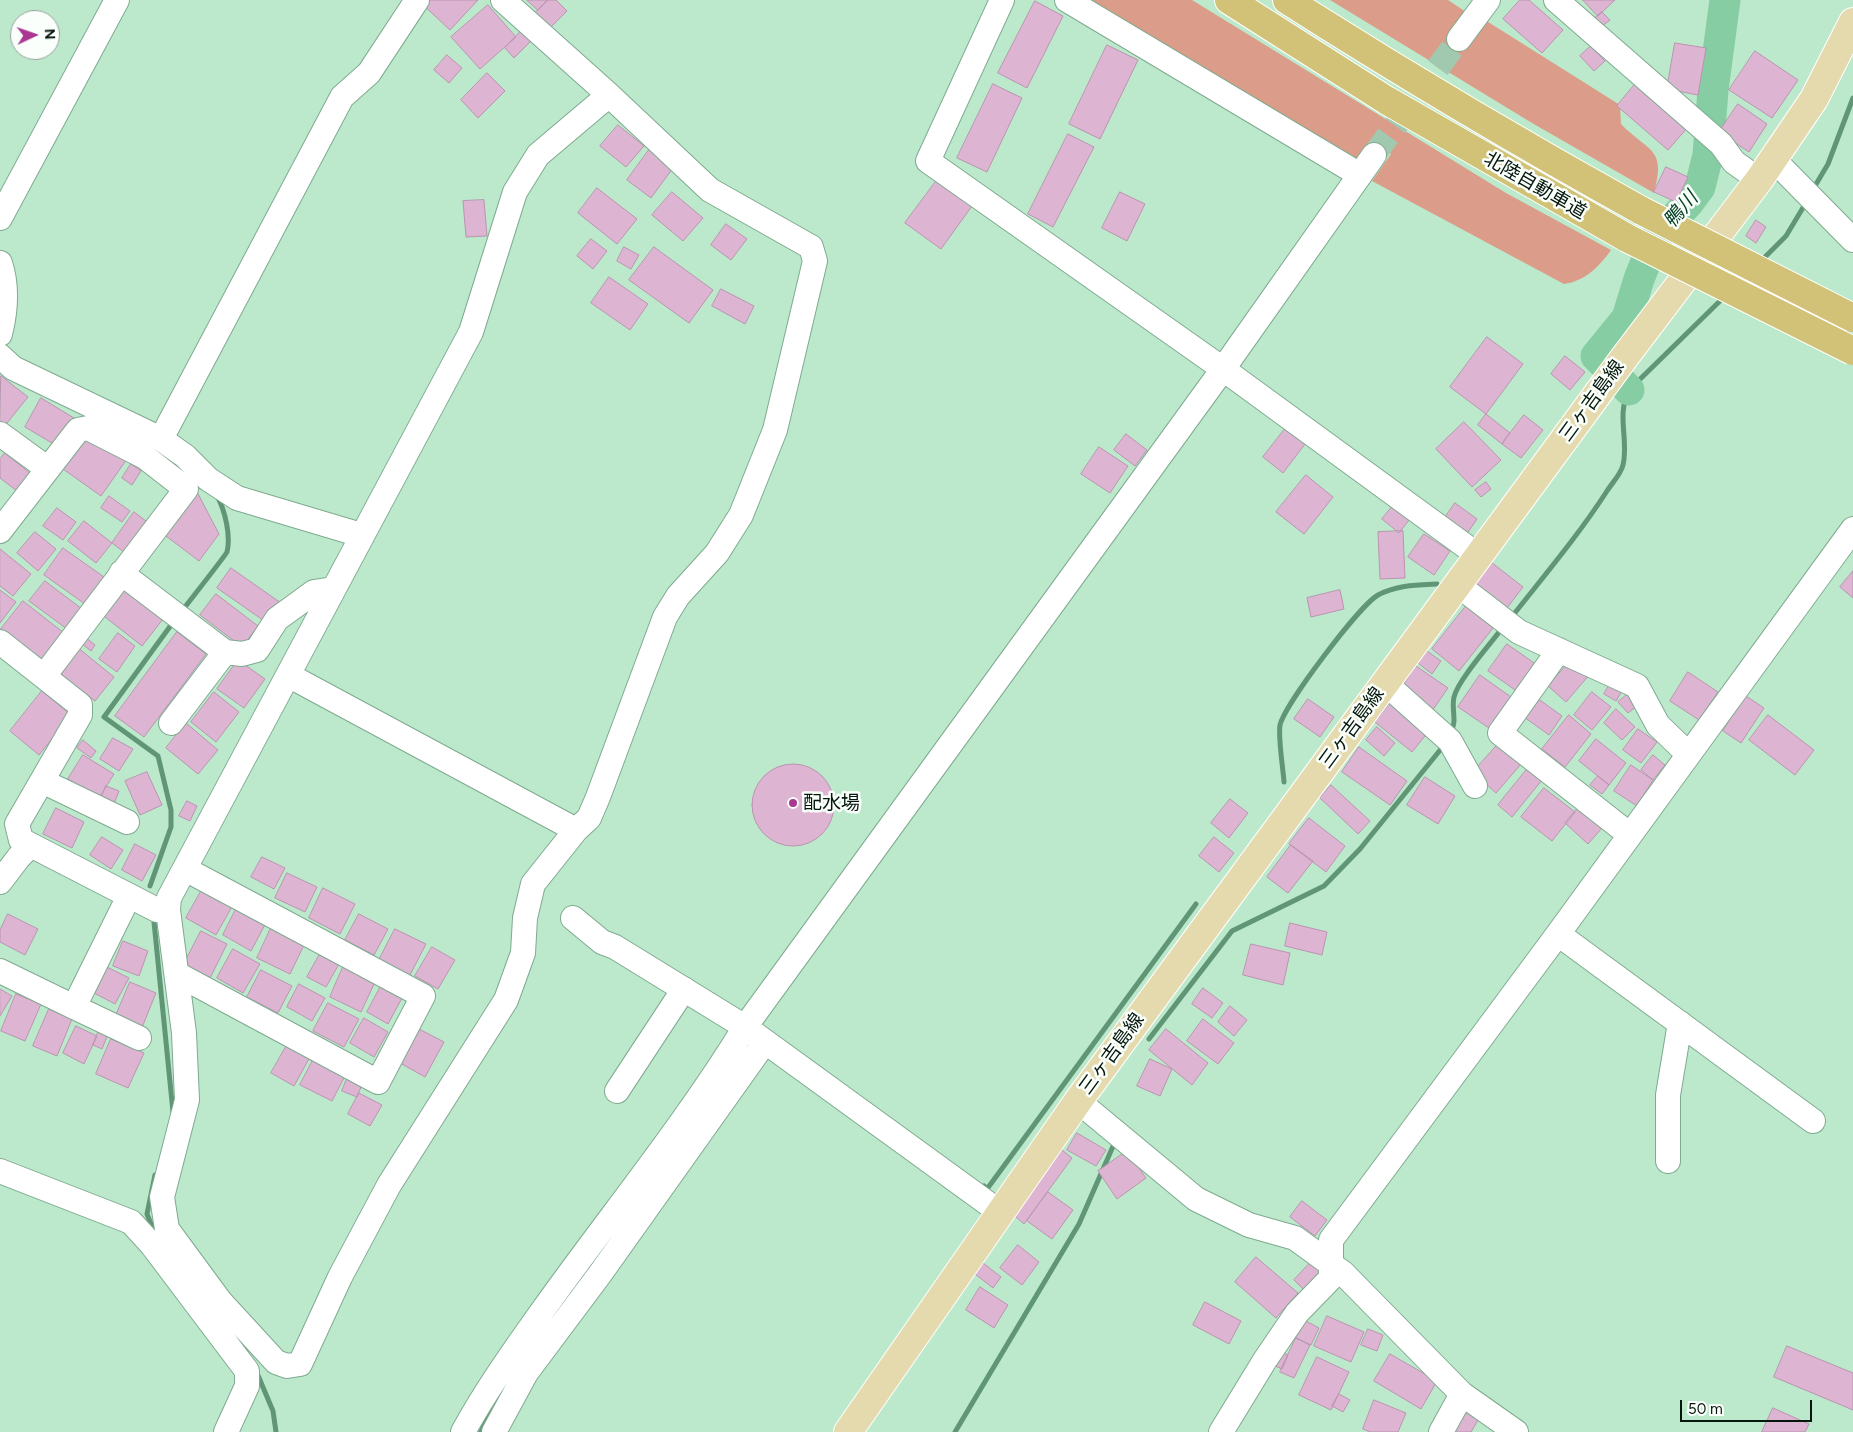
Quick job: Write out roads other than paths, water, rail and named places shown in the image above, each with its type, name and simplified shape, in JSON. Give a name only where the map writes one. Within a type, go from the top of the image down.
[{"type":"highway","name":"北陸自動車道","points":[[1229,0],[1386,100],[1627,238],[1853,351]]},
{"type":"highway","name":"北陸自動車道","points":[[1287,0],[1392,67],[1534,151],[1642,211],[1853,318]]},
{"type":"main road","name":"三ヶ吉島線","points":[[848,1432],[1078,1101],[1624,358],[1766,170],[1814,99],[1853,22]]},
{"type":"street","points":[[0,218],[117,0]]},
{"type":"street","points":[[161,439],[342,97],[369,73],[417,0]]},
{"type":"street","points":[[0,1171],[131,1222],[159,1237],[276,1362],[287,1366],[300,1364],[340,1277],[389,1185],[506,1000],[523,953],[525,918],[533,884],[576,830],[589,818],[665,617],[678,596],[717,553],[741,514],[775,430],[815,261],[811,247],[710,190],[610,95],[504,0]]},
{"type":"street","points":[[1002,0],[928,161],[1223,369],[1479,556]]},
{"type":"street","points":[[1067,0],[1360,175]]},
{"type":"street","points":[[1460,39],[1488,0]]},
{"type":"street","points":[[1556,0],[1715,138],[1734,162],[1766,170],[1853,240]]},
{"type":"street","points":[[226,1432],[247,1386],[247,1372],[159,1237],[162,1197],[187,1100],[177,974],[168,910],[169,898],[471,332],[515,192],[538,155],[610,95]]},
{"type":"street","points":[[463,1432],[487,1389],[590,1243],[728,1056],[745,1027],[1223,369],[1374,155]]},
{"type":"street","points":[[0,263],[4,275],[6,311],[0,334]]},
{"type":"street","points":[[0,356],[13,368],[161,439],[185,456],[208,479],[237,498],[361,535]]},
{"type":"street","points":[[0,531],[78,430],[88,428],[144,457],[186,489],[44,676]]},
{"type":"street","points":[[0,434],[48,469]]},
{"type":"street","points":[[1221,1432],[1265,1360],[1297,1313],[1331,1278],[1332,1240],[1688,754],[1781,631],[1853,529]]},
{"type":"street","points":[[121,574],[225,652],[242,654],[257,650],[277,619],[314,592],[333,588]]},
{"type":"street","points":[[1458,584],[1519,632],[1637,686],[1658,726],[1688,754]]},
{"type":"street","points":[[0,642],[80,705],[80,716],[17,824],[21,840],[157,910],[168,910]]},
{"type":"street","points":[[1559,650],[1500,732],[1630,835]]},
{"type":"street","points":[[171,723],[225,652]]},
{"type":"street","points":[[288,675],[576,830]]},
{"type":"street","points":[[1385,683],[1450,741],[1475,786]]},
{"type":"street","points":[[42,781],[127,822]]},
{"type":"street","points":[[0,882],[19,857],[32,845]]},
{"type":"street","points":[[177,974],[378,1082],[423,996],[185,869]]},
{"type":"street","points":[[74,1007],[129,896]]},
{"type":"street","points":[[573,918],[602,942],[745,1027],[1001,1213]]},
{"type":"street","points":[[1558,934],[1813,1121]]},
{"type":"street","points":[[0,971],[139,1038]]},
{"type":"street","points":[[617,1091],[684,989]]},
{"type":"street","points":[[1668,1161],[1668,1095],[1680,1023]]},
{"type":"street","points":[[494,1432],[526,1373],[600,1274],[765,1042]]},
{"type":"street","points":[[1078,1101],[1196,1199],[1250,1225],[1295,1238],[1344,1273],[1462,1394],[1516,1432]]},
{"type":"street","points":[[1441,1432],[1462,1394]]},
{"type":"waterway","name":"鴨川","points":[[1629,390],[1596,356],[1627,318],[1639,279],[1655,239],[1700,187],[1708,155],[1713,90],[1725,0]]},
{"type":"waterway","points":[[1812,191],[1828,164],[1853,98]]},
{"type":"waterway","points":[[1761,261],[1786,236],[1807,201]]},
{"type":"waterway","points":[[1510,619],[1596,508],[1620,472],[1623,465],[1625,446],[1623,409],[1629,390],[1724,297]]},
{"type":"waterway","points":[[182,611],[227,552],[226,523],[217,496]]},
{"type":"waterway","points":[[1284,782],[1280,725],[1295,697],[1340,635],[1355,617],[1378,595],[1399,587],[1437,584]]},
{"type":"waterway","points":[[150,886],[171,827],[171,810],[158,756],[104,717],[174,621]]},
{"type":"waterway","points":[[1450,734],[1454,725],[1453,702],[1457,690],[1468,671],[1503,627]]},
{"type":"waterway","points":[[1149,1039],[1232,931],[1324,886],[1360,849],[1445,744]]},
{"type":"waterway","points":[[984,1186],[987,1189],[1196,904]]},
{"type":"waterway","points":[[154,922],[173,1112]]},
{"type":"waterway","points":[[955,1432],[1079,1224],[1114,1144]]},
{"type":"waterway","points":[[155,1175],[147,1214],[155,1234]]},
{"type":"waterway","points":[[552,1317],[620,1226]]},
{"type":"waterway","points":[[257,1373],[273,1411],[276,1432]]},
{"type":"waterway","points":[[481,1432],[495,1400]]},
{"type":"tunnel","points":[[1374,155],[1459,39]]},
{"type":"place","name":"配水場","points":[[793,803]]}]
